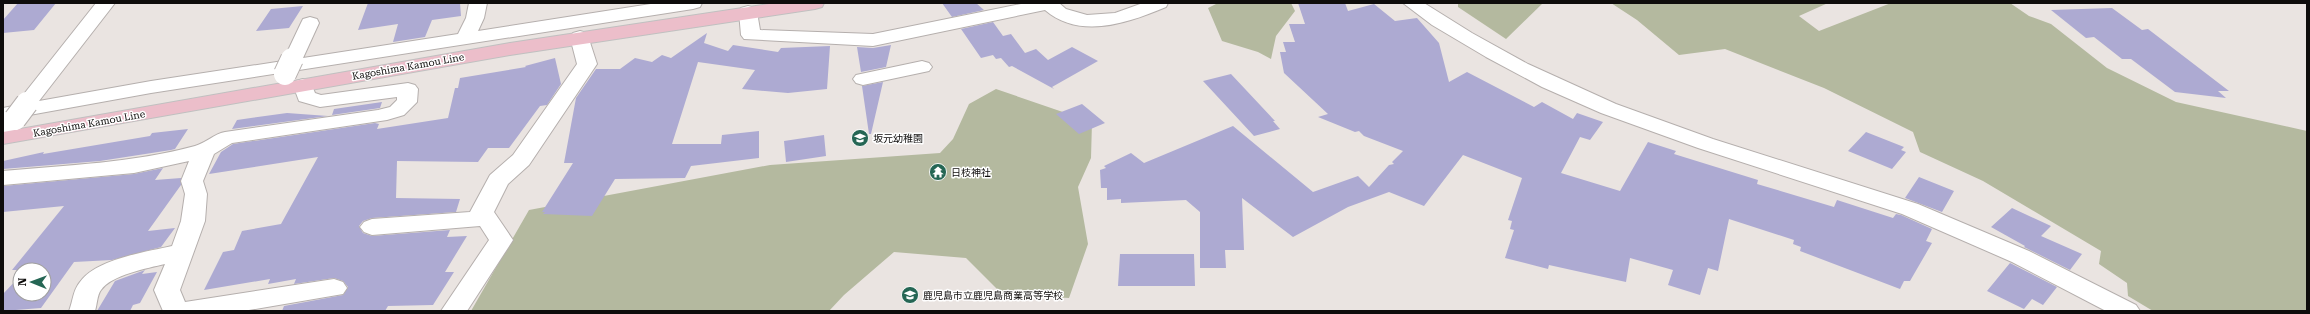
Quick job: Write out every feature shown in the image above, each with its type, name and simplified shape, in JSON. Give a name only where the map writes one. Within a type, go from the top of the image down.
[{"type":"main road","name":"Kagoshima Kamou Line","points":[[3,138],[289,76],[580,37],[696,8],[748,12],[815,3]]},
{"type":"street","points":[[12,117],[106,3]]},
{"type":"street","points":[[465,38],[475,18],[478,3]]},
{"type":"street","points":[[748,12],[751,35],[873,40],[906,35],[1048,4],[1062,14],[1075,18],[1106,20],[1122,18],[1159,3]]},
{"type":"street","points":[[1412,3],[1460,36],[1580,96],[1638,120],[1910,209],[2049,269],[2127,311]]},
{"type":"street","points":[[12,117],[151,87],[465,38],[696,8]]},
{"type":"street","points":[[3,178],[134,166],[204,151],[225,138],[263,131],[380,116],[397,111],[406,102],[408,89],[320,101],[306,96],[289,76],[310,23]]},
{"type":"street","points":[[863,79],[925,72],[906,35]]},
{"type":"street","points":[[454,311],[501,240],[482,212],[498,180],[521,160],[587,64],[580,37]]},
{"type":"street","points":[[176,311],[167,290],[193,221],[196,194],[192,181],[204,151]]},
{"type":"street","points":[[372,227],[487,218]]},
{"type":"street","points":[[82,311],[90,286],[101,276],[115,270],[182,252]]},
{"type":"street","points":[[186,311],[334,288]]},
{"type":"green space","points":[[1218,3],[1291,3],[1295,11],[1276,36],[1271,59],[1258,52],[1222,41],[1208,8]]},
{"type":"green space","points":[[1458,3],[1543,3],[1506,39],[1458,7]]},
{"type":"green space","points":[[1611,3],[1828,3],[1799,16],[1819,31],[1891,3],[2010,3],[2029,16],[2051,24],[2107,68],[2176,102],[2307,131],[2307,311],[2153,311],[2128,296],[2127,283],[2099,264],[2101,251],[1983,181],[1920,152],[1913,132],[1824,88],[1725,49],[1679,55],[1637,20]]},
{"type":"green space","points":[[996,89],[1092,122],[1091,158],[1078,187],[1088,244],[1069,298],[1002,294],[966,258],[894,252],[844,295],[829,311],[471,311],[529,210],[770,165],[940,153],[953,139],[969,104]]},
{"type":"building","points":[[18,3],[56,3],[34,30],[3,33],[3,20]]},
{"type":"building","points":[[368,3],[460,3],[461,16],[432,20],[425,37],[393,42],[398,24],[358,30]]},
{"type":"building","points":[[942,3],[976,3],[984,10],[952,17]]},
{"type":"building","points":[[1298,3],[1345,3],[1348,11],[1374,4],[1395,21],[1417,18],[1439,43],[1449,82],[1467,72],[1534,107],[1542,102],[1573,119],[1577,113],[1603,122],[1590,140],[1580,137],[1561,173],[1620,191],[1648,142],[1676,151],[1674,154],[1758,180],[1757,184],[1834,207],[1837,200],[1893,218],[1896,214],[1901,215],[1932,229],[1926,241],[1932,243],[1910,281],[1904,281],[1900,289],[1800,251],[1801,247],[1793,244],[1794,240],[1729,219],[1718,271],[1708,268],[1700,295],[1668,285],[1673,270],[1630,258],[1626,282],[1549,265],[1548,269],[1505,258],[1514,230],[1510,229],[1512,221],[1508,220],[1522,178],[1463,155],[1424,206],[1389,192],[1348,207],[1293,237],[1242,198],[1244,250],[1225,250],[1226,268],[1200,268],[1200,212],[1186,200],[1121,203],[1121,199],[1107,200],[1107,188],[1101,188],[1100,170],[1106,168],[1104,166],[1131,153],[1144,163],[1233,126],[1313,192],[1358,176],[1369,187],[1389,165],[1394,164],[1392,162],[1403,151],[1364,136],[1359,131],[1355,132],[1318,117],[1328,114],[1284,73],[1280,52],[1286,52],[1283,42],[1295,42],[1289,24],[1305,24]]},
{"type":"building","points":[[303,6],[289,28],[256,31],[271,9]]},
{"type":"building","points":[[2112,8],[2142,30],[2148,29],[2229,91],[2218,91],[2226,98],[2175,92],[2131,59],[2122,59],[2094,37],[2086,38],[2051,10]]},
{"type":"building","points":[[993,22],[1003,36],[1011,34],[1025,53],[1036,49],[1048,60],[1072,47],[1098,61],[1052,87],[1054,89],[1012,66],[1009,67],[1001,58],[996,59],[993,55],[981,58],[961,29]]},
{"type":"building","points":[[707,33],[704,43],[728,51],[733,45],[778,52],[781,48],[830,46],[827,89],[788,93],[742,89],[755,70],[698,62],[672,144],[721,144],[722,135],[759,131],[759,158],[691,166],[685,178],[615,179],[592,216],[543,214],[545,212],[542,212],[573,163],[564,163],[576,98],[596,69],[620,69],[635,58],[652,62],[662,55],[671,58]]},
{"type":"building","points":[[891,45],[886,67],[861,72],[857,47],[873,48]]},
{"type":"building","points":[[555,58],[561,84],[547,105],[540,106],[509,148],[488,148],[478,162],[397,161],[396,198],[460,199],[456,212],[372,218],[363,221],[359,226],[363,233],[372,236],[450,230],[447,237],[467,236],[445,272],[454,272],[433,305],[388,306],[385,311],[282,311],[284,306],[343,295],[348,287],[343,281],[334,278],[294,284],[296,279],[268,284],[270,279],[204,290],[223,252],[234,250],[242,231],[281,224],[318,157],[209,174],[221,152],[233,144],[375,123],[379,124],[377,129],[448,118],[455,88],[458,88],[460,78],[526,67],[525,66]]},
{"type":"building","points":[[1231,74],[1275,121],[1273,121],[1280,129],[1254,136],[1203,81]]},
{"type":"building","points":[[883,82],[871,134],[869,134],[862,86]]},
{"type":"building","points":[[382,102],[380,108],[332,115],[334,109]]},
{"type":"building","points":[[1082,104],[1105,123],[1079,134],[1056,114]]},
{"type":"building","points":[[287,113],[328,116],[232,129],[237,120]]},
{"type":"building","points":[[188,129],[175,149],[171,150],[100,161],[3,169],[3,161],[44,152],[43,154],[150,136],[152,133]]},
{"type":"building","points":[[1866,132],[1904,147],[1901,150],[1906,152],[1892,169],[1848,151]]},
{"type":"building","points":[[824,135],[826,156],[786,162],[784,141]]},
{"type":"building","points":[[163,168],[155,180],[181,178],[181,185],[148,231],[175,228],[161,247],[112,260],[74,262],[52,293],[52,262],[18,262],[64,206],[3,212],[3,186],[134,174]]},
{"type":"building","points":[[1919,177],[1954,191],[1942,212],[1905,198]]},
{"type":"building","points":[[2012,208],[2051,226],[2041,236],[2082,254],[2070,270],[2024,247],[2025,246],[1991,227]]},
{"type":"building","points":[[1120,254],[1194,254],[1195,286],[1118,286]]},
{"type":"building","points":[[2010,263],[2057,287],[2043,305],[2032,299],[2024,309],[1987,291]]},
{"type":"building","points":[[145,270],[142,274],[157,272],[140,303],[133,305],[130,311],[97,311],[115,281]]},
{"type":"building","points":[[12,284],[12,302],[45,302],[41,308],[3,311],[3,294]]},
{"type":"place","name":"坂元幼稚園","points":[[860,138]]},
{"type":"place","name":"日枝神社","points":[[938,172]]},
{"type":"place","name":"鹿児島市立鹿児島商業高等学校","points":[[910,295]]}]
